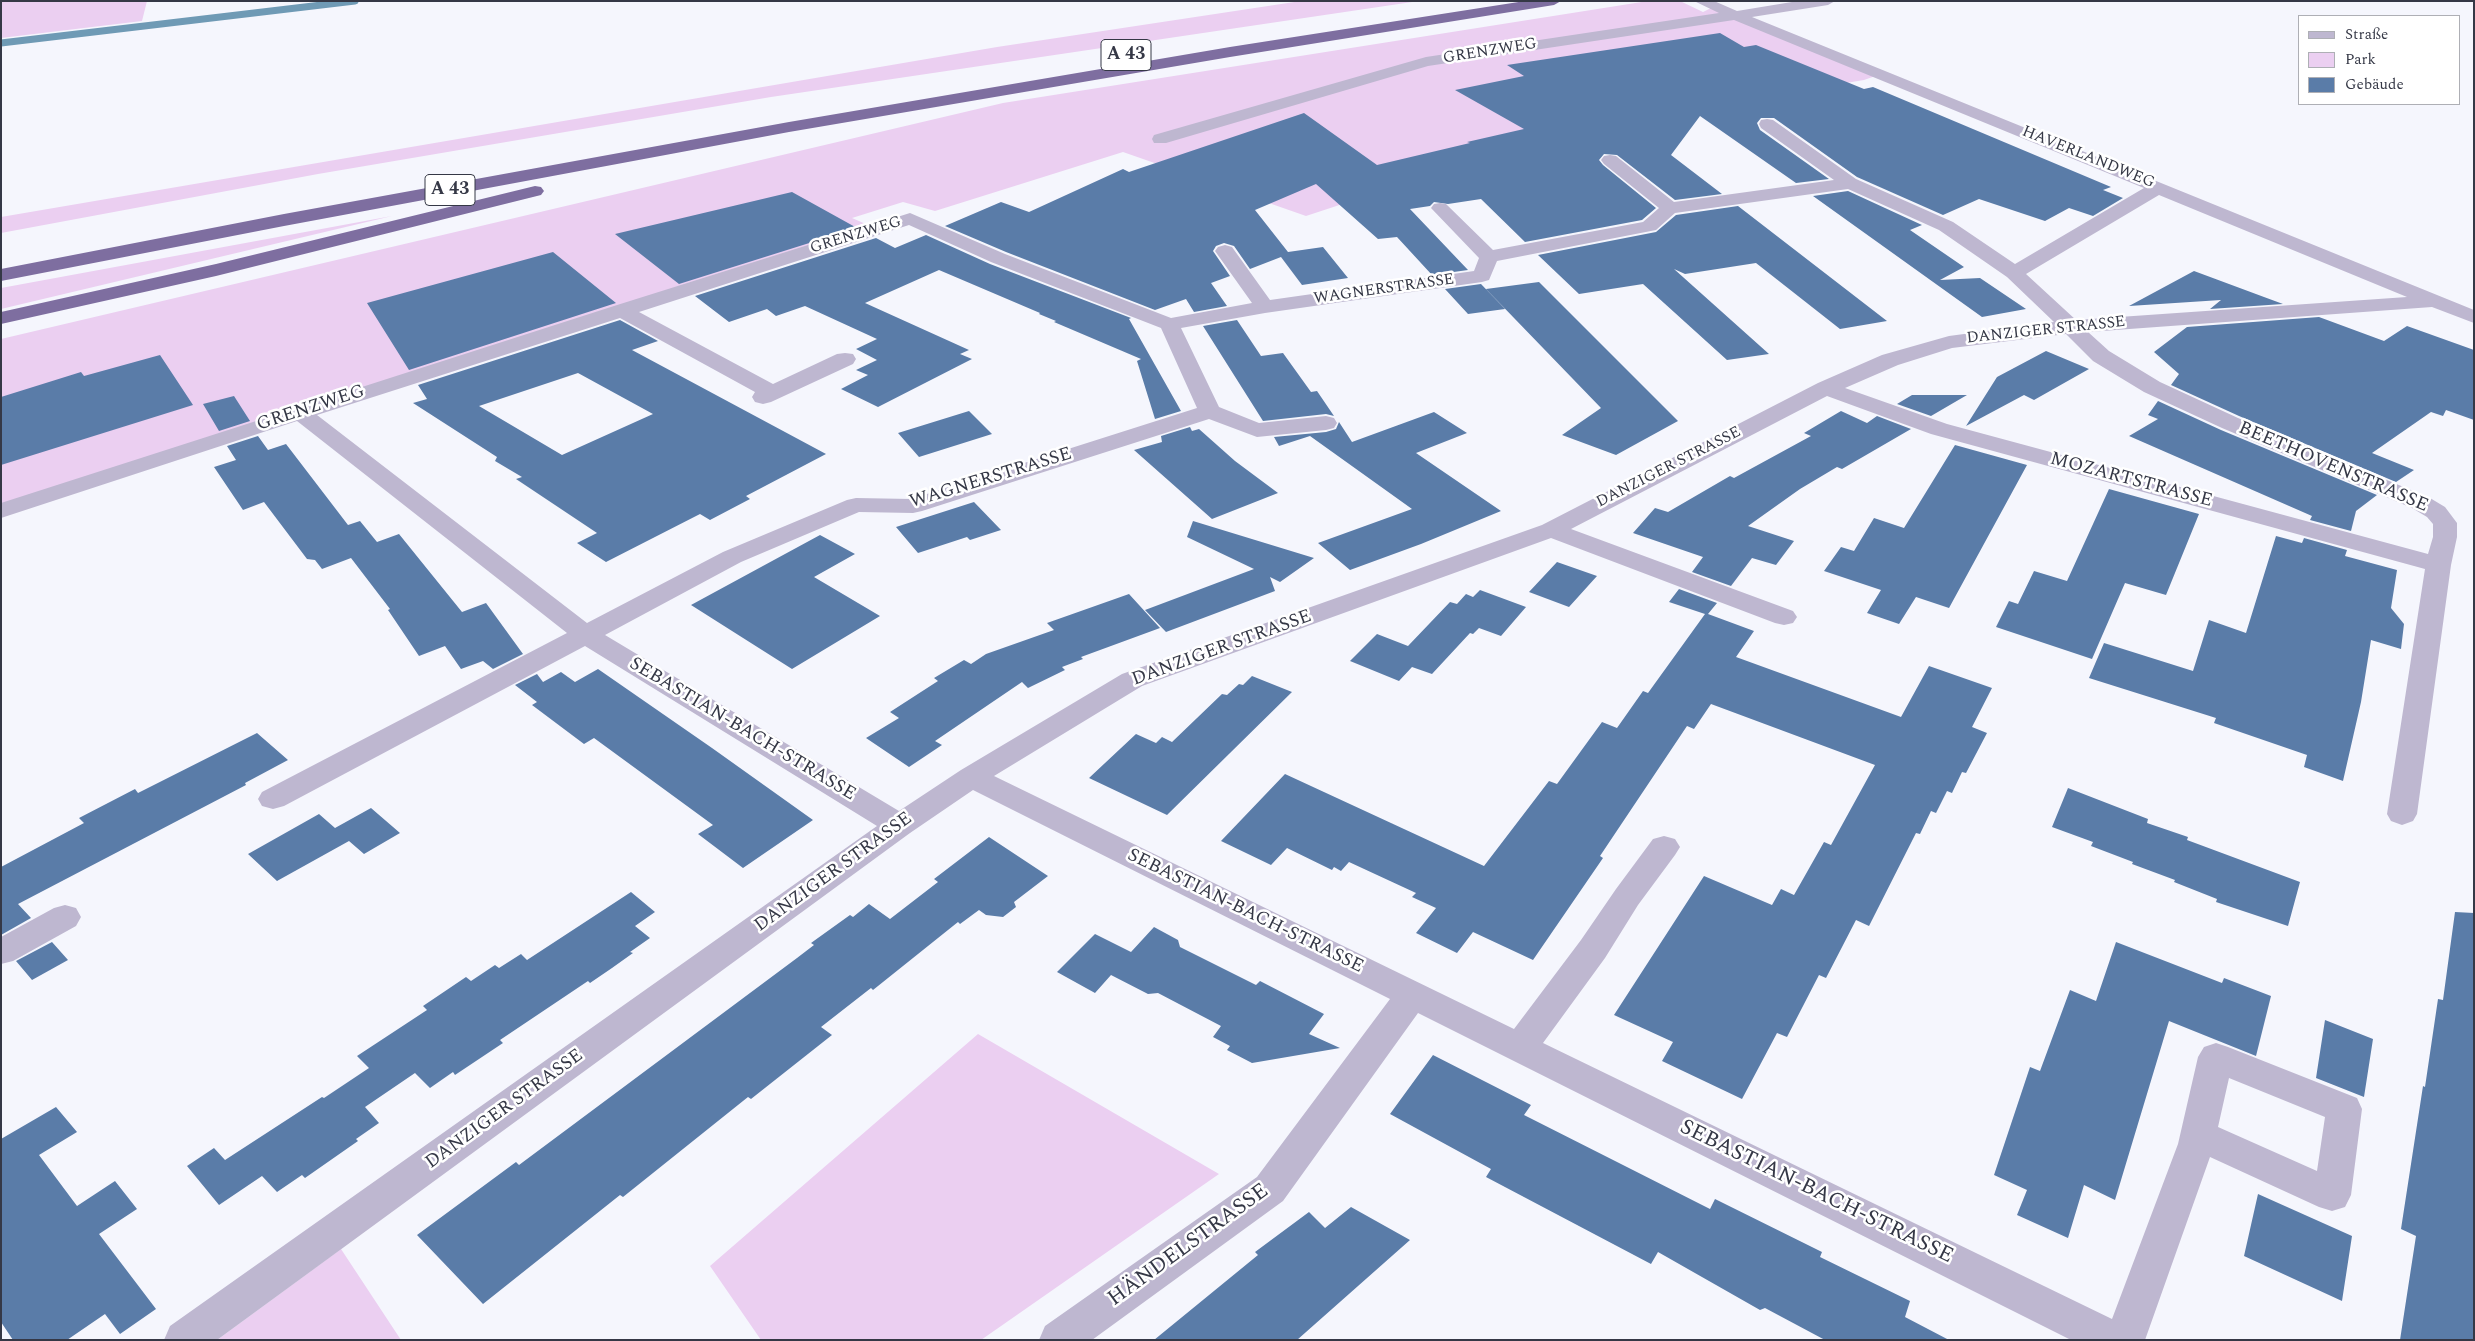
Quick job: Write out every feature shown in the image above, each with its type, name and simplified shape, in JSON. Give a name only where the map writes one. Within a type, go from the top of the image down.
[{"type":"highway","name":"A 43","points":[[1018,73],[1469,1]]},
{"type":"highway","name":"A 43","points":[[1,275],[303,216],[900,109],[1240,50],[1554,1]]},
{"type":"highway","points":[[1,318],[216,270],[652,162],[900,109]]},
{"type":"highway","name":"A 43","points":[[232,212],[783,112]]},
{"type":"street","name":"GRENZWEG","points":[[1160,139],[1426,62],[1828,1]]},
{"type":"street","name":"HAVERLANDWEG","points":[[1707,4],[2474,317]]},
{"type":"street","points":[[1766,124],[1850,184],[1946,226],[2014,273],[2071,327]]},
{"type":"street","points":[[1610,160],[1670,208]]},
{"type":"street","points":[[1440,208],[1489,257],[1590,240],[1649,226],[1670,208],[1850,184]]},
{"type":"street","points":[[2014,273],[2159,187]]},
{"type":"street","name":"GRENZWEG","points":[[1,510],[910,218],[998,258],[1169,324]]},
{"type":"street","points":[[1225,251],[1265,307]]},
{"type":"street","name":"WAGNERSTRASSE","points":[[1169,324],[1265,307],[1482,276],[1489,257]]},
{"type":"street","name":"DANZIGER STRASSE","points":[[184,1340],[899,825],[971,777],[1132,680],[1551,530],[1826,388],[1890,360],[1949,342],[2010,332],[2433,301]]},
{"type":"street","points":[[621,310],[768,395],[845,358]]},
{"type":"street","points":[[1169,324],[1210,411],[1257,430],[1326,423]]},
{"type":"street","name":"BEETHOVENSTRASSE","points":[[2071,327],[2101,356],[2152,387],[2230,423],[2421,503],[2436,512],[2445,523],[2445,537],[2438,565],[2402,814]]},
{"type":"street","name":"MOZARTSTRASSE","points":[[1826,388],[1900,417],[1939,429],[2438,565]]},
{"type":"street","name":"WAGNERSTRASSE","points":[[585,634],[732,557],[856,505],[913,506],[1210,411]]},
{"type":"street","name":"SEBASTIAN-BACH-STRASSE","points":[[300,413],[585,634],[899,825]]},
{"type":"street","points":[[1551,530],[1784,617]]},
{"type":"street","points":[[273,799],[585,634]]},
{"type":"street","name":"SEBASTIAN-BACH-STRASSE","points":[[971,777],[2113,1340]]},
{"type":"street","points":[[1520,1046],[1593,949],[1627,897],[1664,847]]},
{"type":"street","points":[[1,952],[65,917]]},
{"type":"street","name":"HÄNDELSTRASSE","points":[[1059,1340],[1270,1189],[1413,994]]},
{"type":"street","points":[[2124,1340],[2198,1135]]},
{"type":"green space","points":[[1,1],[147,1],[142,21],[1,38]]},
{"type":"green space","points":[[1301,1],[1419,1],[771,97],[318,174],[1,233],[1,217],[997,47]]},
{"type":"green space","points":[[1648,1],[1680,1],[1703,12],[1713,7],[1881,74],[1864,80],[1755,98],[1467,163],[1306,216],[1123,152],[935,211],[903,202],[852,218],[877,229],[1,511],[1,339],[1003,103]]},
{"type":"green space","points":[[392,216],[1,309],[1,288]]},
{"type":"green space","points":[[978,1034],[1219,1174],[981,1340],[761,1340],[710,1266]]},
{"type":"green space","points":[[341,1249],[401,1340],[217,1340]]},
{"type":"building","points":[[1720,33],[1744,47],[1756,45],[1864,89],[1873,87],[2111,187],[2103,190],[2123,198],[2093,216],[2069,208],[2045,221],[1979,199],[1943,215],[1857,177],[1774,118],[1761,118],[1757,123],[1760,130],[1829,179],[1796,183],[1700,116],[1671,155],[1722,194],[1675,200],[1617,155],[1604,154],[1599,160],[1603,165],[1656,208],[1642,220],[1525,242],[1481,199],[1448,204],[1434,202],[1430,206],[1410,209],[1468,270],[1432,275],[1397,237],[1378,239],[1316,184],[1255,210],[1288,252],[1323,247],[1348,278],[1302,285],[1281,257],[1250,269],[1234,246],[1224,243],[1216,246],[1213,251],[1230,276],[1211,283],[1227,306],[1194,312],[1186,299],[1155,310],[945,226],[1001,202],[1029,212],[1123,169],[1129,172],[1304,113],[1377,165],[1470,143],[1467,142],[1524,129],[1455,90],[1524,76],[1507,65]]},
{"type":"building","points":[[1848,191],[1922,225],[1910,230],[1964,267],[1940,280],[1980,278],[2026,309],[1982,317],[1813,196]]},
{"type":"building","points":[[792,192],[857,228],[679,284],[615,234]]},
{"type":"building","points":[[1738,206],[1887,321],[1840,329],[1756,263],[1685,274],[1674,269],[1769,354],[1727,360],[1643,284],[1579,294],[1538,255],[1656,232],[1676,215]]},
{"type":"building","points":[[926,235],[990,264],[1131,318],[1129,319],[1181,411],[1155,419],[1137,361],[1141,359],[939,270],[865,303],[969,350],[960,354],[972,359],[878,407],[841,389],[868,375],[856,370],[877,360],[856,349],[877,339],[805,306],[776,316],[767,309],[729,322],[695,296],[876,238],[895,248]]},
{"type":"building","points":[[553,252],[616,303],[409,370],[367,303]]},
{"type":"building","points":[[2194,271],[2283,304],[2210,309],[2221,300],[2129,306]]},
{"type":"building","points":[[1539,282],[1678,421],[1616,455],[1562,435],[1601,408],[1486,289]]},
{"type":"building","points":[[1481,284],[1505,309],[1468,314],[1445,289]]},
{"type":"building","points":[[2319,317],[2384,341],[2407,326],[2474,350],[2474,420],[2446,410],[2443,416],[2431,412],[2372,453],[2414,470],[2396,482],[2239,416],[2171,385],[2179,374],[2154,352],[2187,327]]},
{"type":"building","points":[[620,320],[658,341],[632,350],[826,454],[746,496],[750,499],[710,520],[700,514],[606,562],[577,543],[597,533],[516,479],[522,477],[495,461],[497,457],[413,403],[427,399],[418,385]],"holes":[[[578,373],[653,414],[562,455],[479,406]]]},
{"type":"building","points":[[1237,320],[1261,356],[1283,353],[1311,392],[1317,391],[1334,416],[1326,414],[1263,421],[1203,326]]},
{"type":"building","points":[[2046,351],[2089,369],[2034,400],[2024,395],[1966,426],[1997,377]]},
{"type":"building","points":[[160,355],[193,405],[1,465],[1,397],[81,372],[84,376]]},
{"type":"building","points":[[1912,395],[1967,395],[1931,416],[1897,404]]},
{"type":"building","points":[[234,396],[250,421],[219,431],[203,404]]},
{"type":"building","points":[[2158,401],[2221,430],[2377,495],[2356,511],[2351,531],[2310,520],[2312,516],[2129,436],[2158,419],[2148,415]]},
{"type":"building","points":[[969,411],[992,434],[919,457],[898,433]]},
{"type":"building","points":[[1841,411],[1867,423],[1877,416],[1911,429],[1842,469],[1837,467],[1800,489],[1748,526],[1794,541],[1776,565],[1752,558],[1731,586],[1692,572],[1703,557],[1633,533],[1655,508],[1668,512],[1730,476],[1734,478],[1811,436],[1804,433]]},
{"type":"building","points":[[1434,412],[1467,433],[1416,453],[1501,511],[1421,544],[1350,570],[1318,543],[1412,509],[1310,436],[1279,446],[1274,437],[1326,432],[1336,429],[1339,422],[1352,442]]},
{"type":"building","points":[[1190,427],[1192,431],[1199,429],[1235,461],[1278,493],[1212,519],[1134,450],[1162,442],[1161,436]]},
{"type":"building","points":[[258,436],[268,450],[286,444],[348,525],[360,521],[377,542],[399,534],[462,612],[486,603],[523,654],[493,669],[483,661],[461,669],[445,646],[419,656],[388,610],[390,609],[351,558],[322,569],[315,560],[307,559],[264,502],[243,510],[214,467],[236,460],[227,446]]},
{"type":"building","points":[[1955,445],[2027,465],[1949,608],[1916,597],[1899,624],[1867,613],[1881,590],[1824,571],[1841,547],[1854,551],[1874,518],[1904,528]]},
{"type":"building","points":[[2109,489],[2199,514],[2166,595],[2125,583],[2092,659],[1996,627],[2009,601],[2018,604],[2034,571],[2067,581]]},
{"type":"building","points":[[974,502],[1001,530],[970,540],[967,537],[918,553],[896,527]]},
{"type":"building","points":[[1193,521],[1314,558],[1280,582],[1270,577],[1275,591],[1166,632],[1145,610],[1254,569],[1187,537]]},
{"type":"building","points":[[820,535],[855,554],[814,577],[880,616],[792,669],[691,605]]},
{"type":"building","points":[[2276,536],[2302,543],[2304,538],[2347,550],[2345,556],[2397,570],[2391,608],[2404,624],[2401,649],[2371,640],[2361,702],[2343,781],[2304,767],[2307,755],[2214,723],[2216,718],[2089,678],[2104,643],[2193,671],[2209,620],[2246,633]]},
{"type":"building","points":[[1557,562],[1597,576],[1569,607],[1529,592]]},
{"type":"building","points":[[1679,589],[1717,603],[1708,614],[1754,631],[1736,657],[1901,717],[1929,666],[1992,688],[1972,727],[1987,733],[1966,773],[1962,772],[1952,793],[1947,791],[1936,813],[1931,811],[1920,834],[1916,833],[1869,926],[1856,920],[1826,978],[1819,975],[1787,1037],[1777,1033],[1742,1099],[1662,1061],[1673,1042],[1614,1015],[1704,876],[1772,905],[1781,889],[1794,895],[1824,842],[1831,845],[1875,765],[1711,704],[1694,729],[1687,726],[1600,856],[1603,858],[1533,960],[1473,932],[1457,953],[1416,933],[1436,908],[1412,897],[1416,893],[1349,862],[1341,871],[1334,867],[1332,870],[1287,848],[1271,865],[1221,841],[1285,774],[1484,866],[1549,781],[1557,784],[1602,722],[1617,728],[1643,691],[1648,693],[1705,614],[1669,602]]},
{"type":"building","points":[[1480,590],[1526,607],[1501,636],[1479,628],[1473,634],[1470,633],[1432,674],[1412,667],[1399,681],[1350,661],[1377,634],[1408,646],[1450,602],[1457,604],[1466,594],[1473,597]]},
{"type":"building","points":[[1129,594],[1160,628],[1081,657],[1083,659],[1062,667],[1065,670],[1028,688],[1022,682],[935,741],[942,745],[909,767],[866,738],[899,718],[890,712],[938,681],[934,678],[964,660],[971,664],[986,654],[1054,630],[1047,623]]},
{"type":"building","points":[[598,669],[813,820],[743,868],[698,834],[713,825],[594,738],[584,744],[532,705],[537,702],[515,685],[537,674],[543,682],[561,672],[575,682]]},
{"type":"building","points":[[1252,676],[1292,692],[1167,815],[1089,778],[1136,734],[1156,743],[1162,737],[1172,742],[1222,694],[1227,695],[1239,684],[1243,685]]},
{"type":"building","points":[[257,733],[288,760],[245,783],[246,785],[18,904],[31,918],[1,935],[1,867],[84,823],[79,818],[135,789],[138,793]]},
{"type":"building","points":[[2068,788],[2148,819],[2147,823],[2188,837],[2187,840],[2300,882],[2288,926],[2216,902],[2217,899],[2174,882],[2175,880],[2091,846],[2093,842],[2052,827]]},
{"type":"building","points":[[371,808],[400,833],[364,854],[349,841],[277,881],[248,854],[319,814],[335,828]]},
{"type":"building","points":[[989,837],[1048,876],[1014,902],[1016,907],[1003,917],[986,915],[979,910],[960,924],[958,922],[873,990],[871,988],[821,1027],[832,1035],[751,1099],[748,1097],[623,1197],[620,1195],[483,1304],[417,1235],[516,1162],[519,1165],[797,958],[814,945],[811,943],[850,915],[853,917],[869,904],[890,919],[938,882],[934,879]]},
{"type":"building","points":[[631,892],[655,912],[635,926],[650,938],[630,952],[633,953],[590,983],[588,981],[500,1040],[503,1043],[455,1075],[453,1072],[430,1088],[415,1073],[365,1107],[379,1123],[356,1139],[358,1141],[305,1178],[302,1175],[277,1192],[262,1176],[219,1205],[187,1166],[214,1148],[225,1160],[369,1068],[357,1056],[427,1010],[423,1006],[466,977],[471,981],[495,965],[499,968],[521,954],[527,960]]},
{"type":"building","points":[[2455,912],[2474,913],[2474,1340],[2400,1340],[2416,1236],[2401,1229],[2438,999],[2443,1000]]},
{"type":"building","points":[[1154,927],[1178,940],[1180,947],[1256,985],[1260,981],[1324,1014],[1309,1034],[1340,1048],[1252,1063],[1227,1050],[1230,1046],[1213,1037],[1221,1026],[1158,993],[1148,994],[1111,975],[1095,993],[1057,972],[1095,934],[1131,952]]},
{"type":"building","points":[[52,942],[68,960],[32,980],[16,961]]},
{"type":"building","points":[[2116,942],[2222,983],[2224,978],[2271,996],[2256,1056],[2169,1021],[2115,1200],[2084,1185],[2068,1238],[2017,1215],[2027,1190],[1994,1175],[2030,1067],[2040,1071],[2070,990],[2096,1001]]},
{"type":"building","points":[[2325,1020],[2373,1039],[2364,1097],[2316,1078]]},
{"type":"building","points":[[1433,1055],[1531,1105],[1524,1115],[1710,1209],[1715,1199],[1822,1252],[1820,1257],[1910,1301],[1905,1317],[1949,1340],[1825,1340],[1765,1308],[1760,1310],[1658,1252],[1651,1264],[1486,1177],[1491,1169],[1390,1114]]},
{"type":"building","points":[[56,1107],[77,1132],[39,1155],[77,1206],[115,1181],[137,1209],[99,1234],[156,1309],[120,1334],[105,1314],[67,1340],[13,1340],[1,1322],[1,1139]]},
{"type":"building","points":[[2258,1194],[2352,1236],[2342,1301],[2244,1256]]},
{"type":"building","points":[[1351,1207],[1410,1240],[1297,1340],[1154,1340],[1258,1255],[1255,1252],[1309,1212],[1325,1228]]},
{"type":"waterway","points":[[1,43],[355,1]]}]
